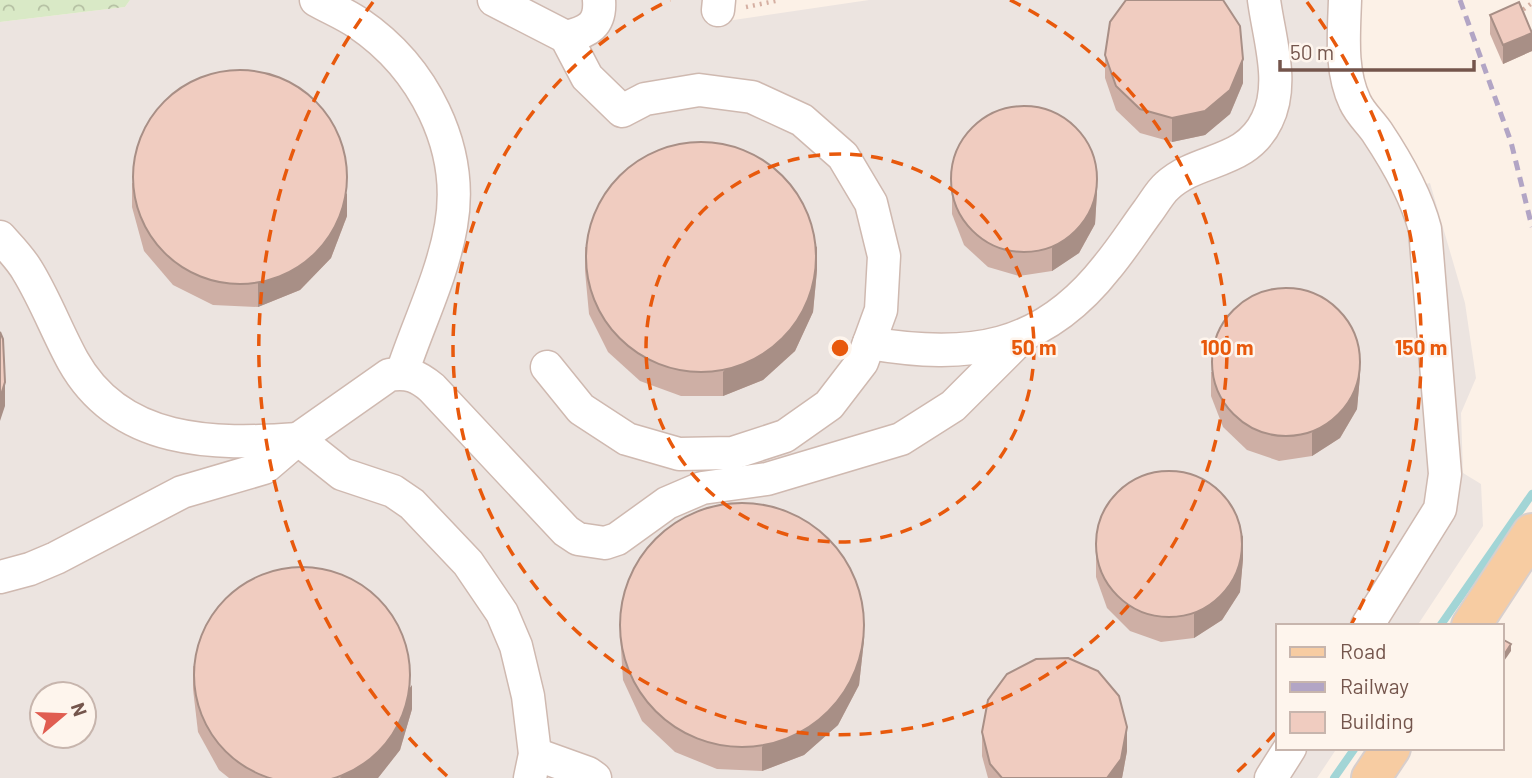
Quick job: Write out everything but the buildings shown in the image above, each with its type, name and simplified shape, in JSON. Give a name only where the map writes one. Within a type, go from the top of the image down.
[{"type":"main road","points":[[1472,624],[1532,533]]},
{"type":"main road","points":[[1371,778],[1390,750]]},
{"type":"lane","points":[[316,0],[369,30],[418,80],[436,115],[450,154],[453,188],[451,226],[437,276],[402,373]]},
{"type":"lane","points":[[494,0],[566,37],[587,77],[622,111],[645,99],[699,90],[752,97],[802,120],[843,156],[871,203],[884,256],[881,310],[862,362],[829,405],[785,436],[733,453],[679,454],[627,439],[581,409],[547,367]]},
{"type":"lane","points":[[566,37],[592,27],[600,12],[599,0]]},
{"type":"lane","points":[[0,578],[56,558],[182,492],[264,468],[298,439],[379,381],[402,373],[418,376],[432,388],[566,531],[578,540],[605,543],[617,539],[667,503],[702,488],[767,479],[901,439],[953,406],[1023,337],[1082,297],[1166,187],[1188,173],[1234,155],[1260,132],[1267,120],[1275,90],[1264,0]]},
{"type":"lane","points":[[1345,0],[1344,44],[1348,84],[1355,102],[1376,131],[1420,208],[1425,229],[1445,474],[1440,509],[1368,624]]},
{"type":"lane","points":[[0,237],[27,270],[75,364],[103,399],[128,418],[171,435],[233,442],[298,439],[342,474],[393,491],[412,504],[468,563],[502,613],[516,646],[528,696],[532,766],[588,773],[595,778]]},
{"type":"lane","points":[[869,343],[909,350],[953,349],[995,345],[1023,337]]},
{"type":"lane","points":[[1271,778],[1289,750]]},
{"type":"path","points":[[1524,20],[1520,12],[1532,3]]},
{"type":"shaded area","points":[[130,0],[713,0],[727,21],[869,0],[1358,0],[1358,67],[1368,97],[1418,186],[1430,183],[1465,303],[1476,378],[1461,413],[1463,473],[1481,484],[1483,526],[1418,624],[1276,624],[1276,750],[1336,750],[1317,778],[0,778],[0,22],[125,7]]},
{"type":"green space","points":[[0,0],[130,0],[125,7],[0,22]]},
{"type":"waterway","points":[[1441,624],[1532,494]]},
{"type":"waterway","points":[[1334,778],[1354,750]]},
{"type":"railway","points":[[1460,0],[1511,142],[1532,227]]}]
